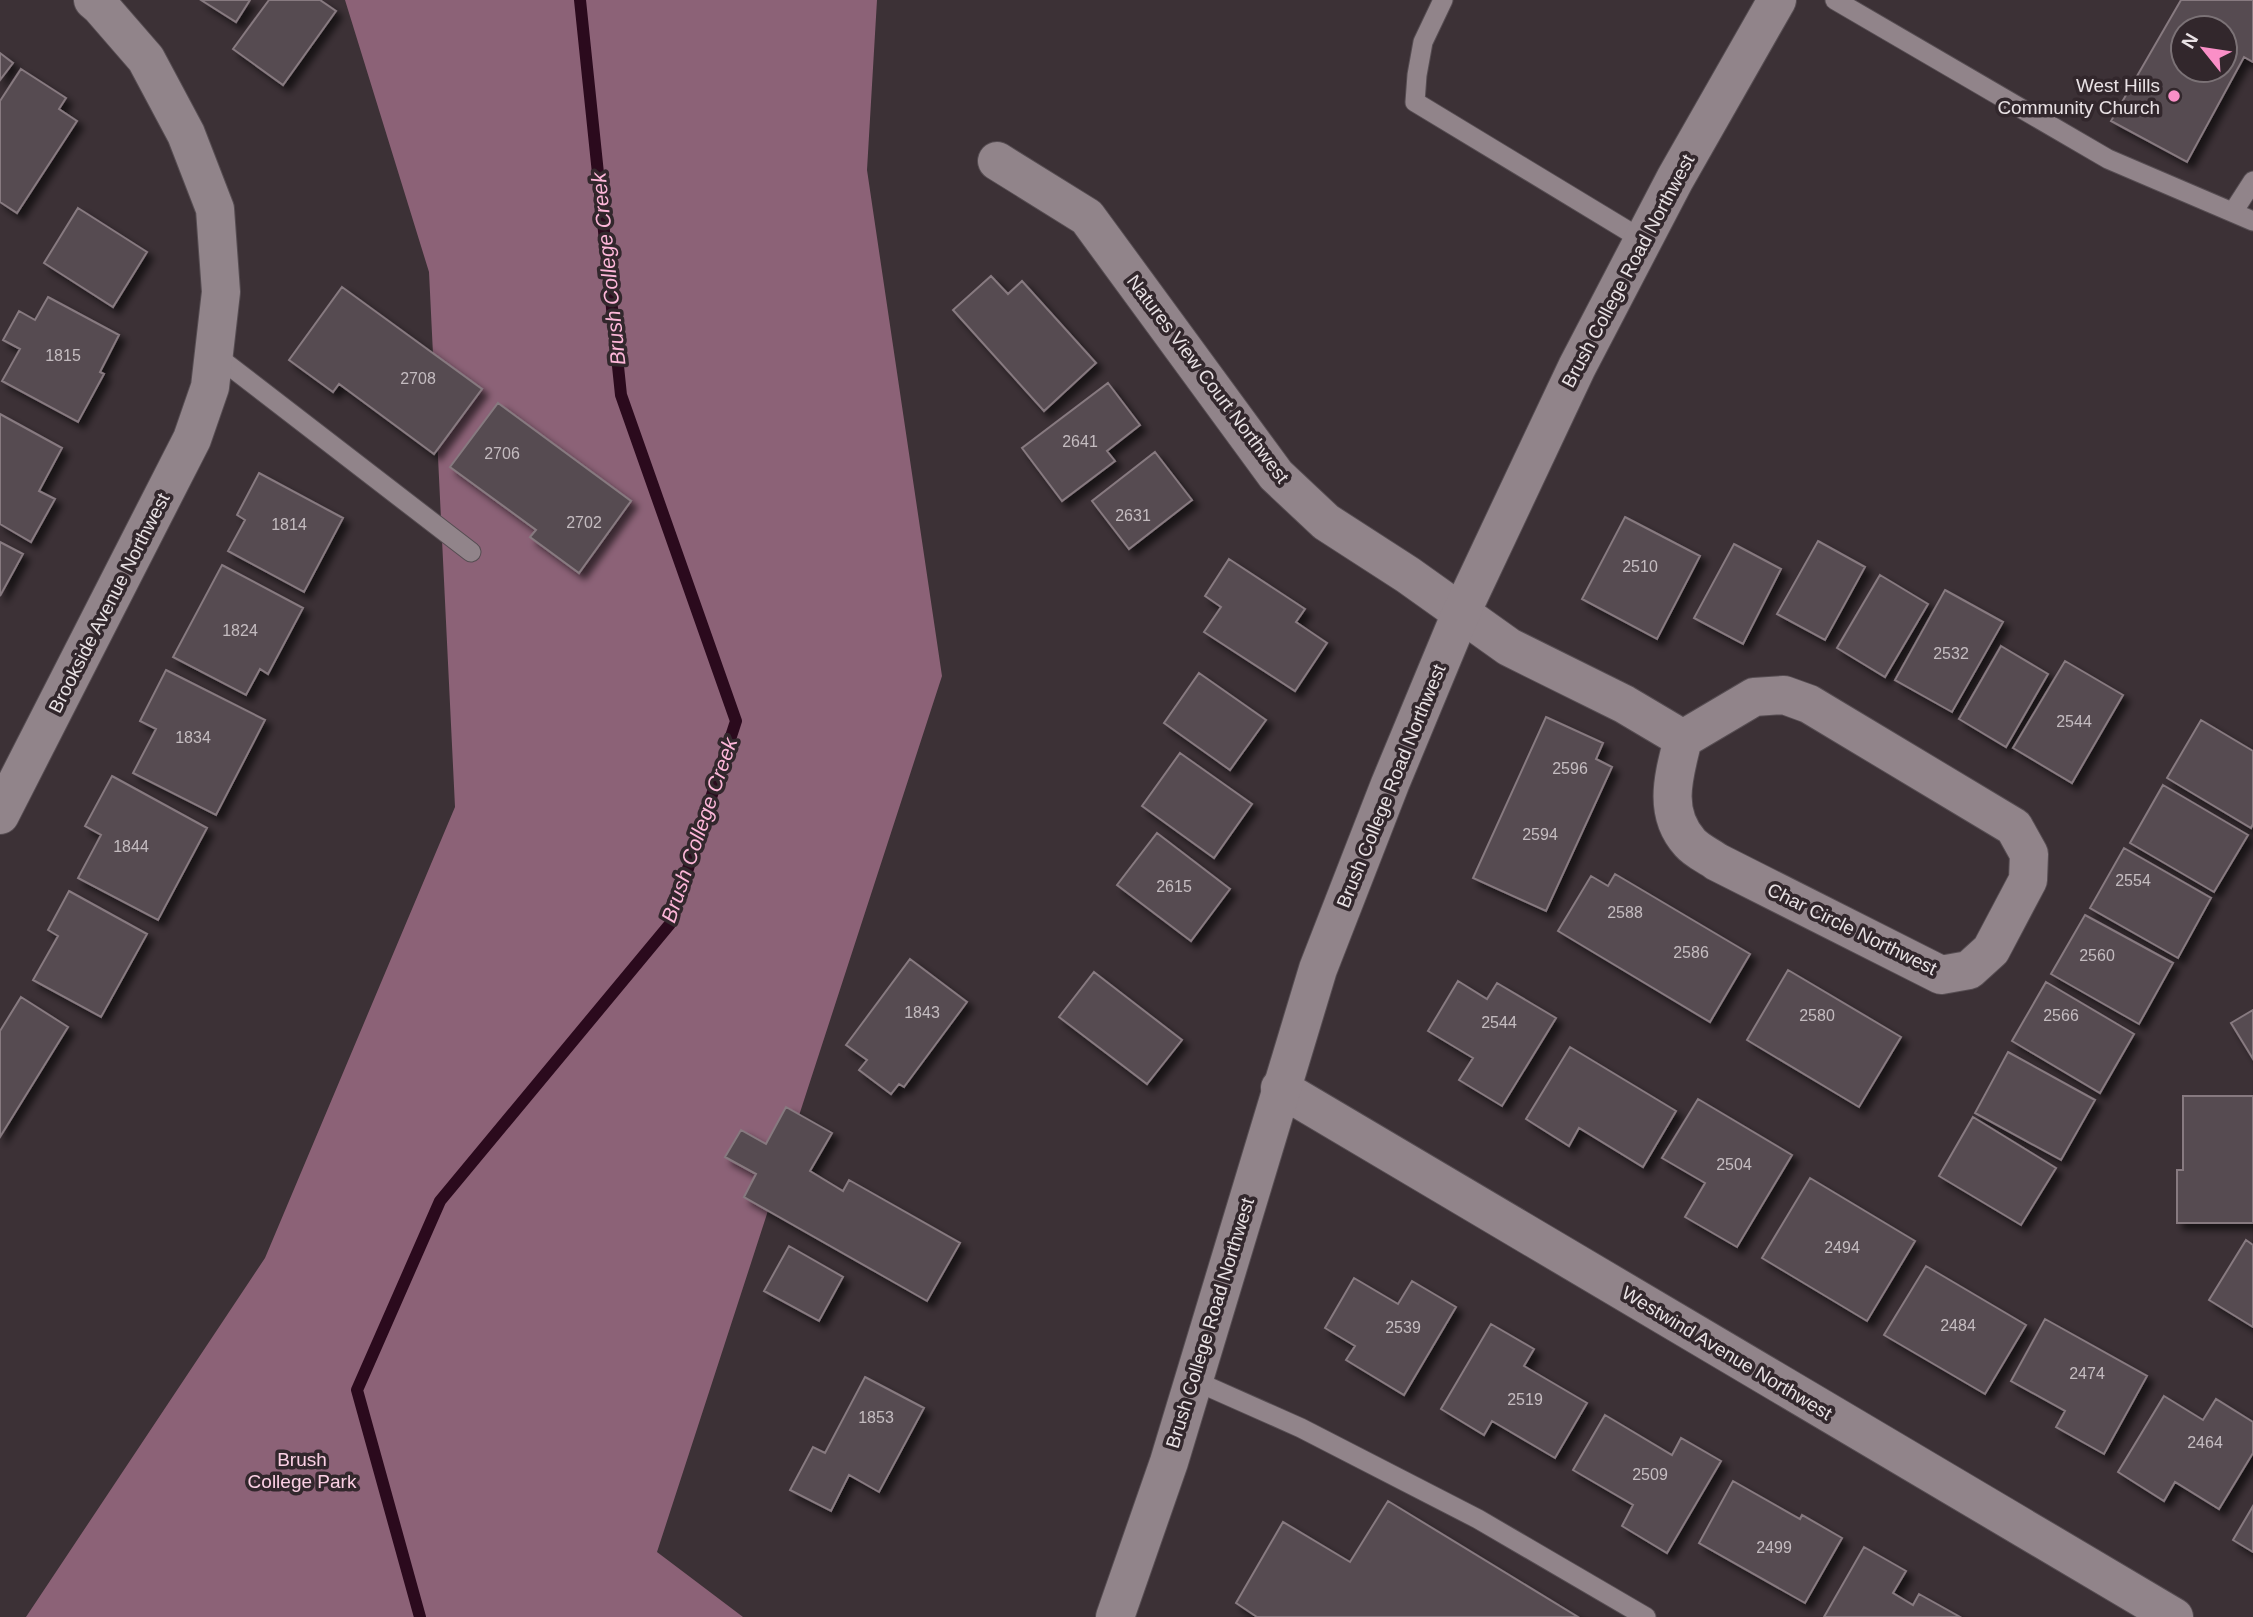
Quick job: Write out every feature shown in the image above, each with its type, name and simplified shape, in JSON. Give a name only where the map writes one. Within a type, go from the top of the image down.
[{"type":"street","name":"Brookside Avenue Northwest","points":[[0,815],[192,439],[212,370],[221,292],[215,209],[186,134],[146,59],[93,0]]},
{"type":"street","name":"Brush College Road Northwest","points":[[1115,1617],[1169,1462],[1280,1088],[1328,944],[1390,784],[1461,613],[1577,367],[1707,122],[1777,0]]},
{"type":"street","name":"Natures View Court Northwest","points":[[998,161],[1087,217],[1276,475],[1326,522],[1461,613]]},
{"type":"street","points":[[1461,613],[1509,647],[1624,704],[1683,739]]},
{"type":"street","name":"Char Circle Northwest","points":[[1784,695],[1809,704],[2014,827],[2029,854],[2028,880],[1991,950],[1969,970],[1941,975],[1717,862],[1691,844],[1676,822],[1671,786],[1683,739],[1754,697],[1784,695]]},
{"type":"street","name":"Westwind Avenue Northwest","points":[[1280,1088],[2174,1617]]},
{"type":"lane","points":[[1443,0],[1423,42],[1415,102],[1643,240]]},
{"type":"lane","points":[[1835,0],[2108,159],[2253,221]]},
{"type":"lane","points":[[2233,212],[2253,181]]},
{"type":"lane","points":[[212,370],[471,552]]},
{"type":"lane","points":[[1192,1380],[1301,1428],[1466,1513],[1646,1617]]},
{"type":"green space","name":"Brush College Park","points":[[345,0],[877,0],[867,170],[942,676],[657,1552],[743,1617],[26,1617],[265,1258],[455,807],[429,272]]},
{"type":"building","points":[[201,0],[250,0],[236,22]]},
{"type":"building","points":[[269,0],[320,0],[336,11],[283,85],[233,49]]},
{"type":"building","name":"West Hills Community Church","points":[[2181,0],[2253,0],[2253,62],[2244,57],[2239,66],[2239,14],[2173,14]]},
{"type":"building","name":"West Hills Community Church","points":[[2169,21],[2169,84],[2229,84],[2187,162],[2111,121]]},
{"type":"building","points":[[0,53],[13,63],[0,80]]},
{"type":"building","points":[[21,69],[66,98],[59,109],[77,121],[17,213],[0,202],[0,101]]},
{"type":"building","points":[[78,208],[147,252],[113,307],[44,263]]},
{"type":"building","points":[[991,276],[1008,294],[1022,281],[1096,363],[1044,411],[953,310]]},
{"type":"building","points":[[342,287],[482,389],[434,454],[339,384],[333,392],[289,360]]},
{"type":"building","points":[[48,297],[119,335],[100,372],[104,374],[78,422],[2,381],[20,349],[3,340],[19,311],[35,320]]},
{"type":"building","points":[[1108,383],[1140,425],[1107,451],[1115,461],[1062,501],[1022,448]]},
{"type":"building","points":[[498,403],[631,501],[579,573],[530,537],[536,530],[450,467]]},
{"type":"building","points":[[0,414],[62,448],[39,491],[55,499],[31,542],[0,524]]},
{"type":"building","points":[[1155,452],[1192,500],[1129,549],[1092,501]]},
{"type":"building","points":[[259,473],[343,518],[304,592],[228,551],[245,520],[237,515]]},
{"type":"building","points":[[1625,517],[1700,556],[1657,639],[1582,599]]},
{"type":"building","points":[[1818,541],[1865,567],[1825,640],[1777,614]]},
{"type":"building","points":[[0,542],[23,554],[0,596]]},
{"type":"building","points":[[1734,544],[1781,569],[1743,644],[1694,618]]},
{"type":"building","points":[[1229,559],[1305,609],[1296,622],[1327,643],[1295,691],[1204,632],[1221,607],[1205,596]]},
{"type":"building","points":[[222,565],[303,608],[268,674],[260,669],[246,695],[173,657]]},
{"type":"building","points":[[1880,575],[1928,604],[1885,677],[1837,648]]},
{"type":"building","points":[[1945,590],[2003,622],[1952,712],[1895,680]]},
{"type":"building","points":[[2001,646],[2048,674],[2006,747],[1959,719]]},
{"type":"building","points":[[2065,661],[2123,695],[2072,783],[2013,748]]},
{"type":"building","points":[[166,670],[265,720],[216,815],[133,773],[156,729],[140,721]]},
{"type":"building","points":[[1199,673],[1266,720],[1230,770],[1164,723]]},
{"type":"building","points":[[1546,717],[1603,743],[1596,759],[1612,767],[1546,911],[1473,878]]},
{"type":"building","points":[[2201,720],[2253,751],[2251,828],[2167,778]]},
{"type":"building","points":[[1180,753],[1252,804],[1214,858],[1142,806]]},
{"type":"building","points":[[112,776],[207,828],[158,920],[78,878],[101,835],[85,826]]},
{"type":"building","points":[[2163,785],[2248,835],[2214,892],[2130,843]]},
{"type":"building","points":[[1157,833],[1230,889],[1191,941],[1117,885]]},
{"type":"building","points":[[2124,848],[2211,898],[2178,958],[2090,908]]},
{"type":"building","points":[[1615,874],[1750,954],[1710,1022],[1558,931],[1591,876],[1608,886]]},
{"type":"building","points":[[69,891],[147,934],[101,1017],[33,980],[58,936],[48,930]]},
{"type":"building","points":[[2085,915],[2173,963],[2139,1024],[2051,974]]},
{"type":"building","points":[[910,959],[967,1002],[904,1087],[899,1084],[891,1094],[859,1070],[867,1060],[846,1045]]},
{"type":"building","points":[[1788,970],[1901,1037],[1859,1107],[1747,1040]]},
{"type":"building","points":[[1094,972],[1182,1040],[1147,1084],[1059,1017]]},
{"type":"building","points":[[1458,981],[1487,999],[1497,983],[1556,1018],[1502,1106],[1459,1080],[1473,1058],[1428,1031]]},
{"type":"building","points":[[2046,982],[2134,1034],[2100,1093],[2012,1041]]},
{"type":"building","points":[[21,997],[68,1027],[0,1137],[0,1031]]},
{"type":"building","points":[[2253,1010],[2253,1059],[2231,1023]]},
{"type":"building","points":[[1570,1047],[1676,1111],[1643,1167],[1579,1128],[1569,1146],[1526,1119]]},
{"type":"building","points":[[2008,1052],[2095,1100],[2061,1160],[1975,1113]]},
{"type":"building","points":[[2183,1096],[2253,1096],[2253,1223],[2177,1223],[2177,1170],[2183,1170]]},
{"type":"building","points":[[1698,1099],[1792,1155],[1737,1247],[1685,1217],[1705,1183],[1662,1158]]},
{"type":"building","points":[[786,1107],[832,1133],[810,1171],[843,1191],[849,1180],[960,1243],[927,1301],[744,1197],[756,1174],[725,1157],[741,1130],[766,1144]]},
{"type":"building","points":[[1973,1117],[2056,1168],[2021,1225],[1939,1176]]},
{"type":"building","points":[[1810,1178],[1915,1241],[1867,1321],[1762,1258]]},
{"type":"building","points":[[2246,1240],[2253,1245],[2253,1327],[2209,1300]]},
{"type":"building","points":[[789,1246],[843,1277],[819,1321],[764,1291]]},
{"type":"building","points":[[1926,1266],[2026,1325],[1985,1394],[1884,1335]]},
{"type":"building","points":[[1354,1278],[1398,1304],[1412,1281],[1456,1307],[1404,1395],[1346,1360],[1355,1346],[1325,1328]]},
{"type":"building","points":[[2045,1319],[2147,1376],[2104,1454],[2056,1427],[2065,1411],[2011,1381]]},
{"type":"building","points":[[1491,1324],[1534,1349],[1524,1366],[1587,1403],[1555,1458],[1492,1421],[1484,1435],[1441,1409]]},
{"type":"building","points":[[865,1377],[924,1408],[879,1492],[849,1475],[831,1511],[790,1490],[813,1447],[825,1453]]},
{"type":"building","points":[[2164,1396],[2203,1420],[2216,1399],[2253,1422],[2253,1453],[2219,1509],[2175,1482],[2164,1501],[2118,1472]]},
{"type":"building","points":[[1605,1415],[1672,1455],[1681,1438],[1721,1461],[1667,1553],[1622,1526],[1633,1505],[1573,1470]]},
{"type":"building","points":[[1733,1481],[1800,1519],[1802,1515],[1842,1538],[1805,1603],[1699,1543]]},
{"type":"building","points":[[1388,1501],[1578,1617],[1257,1617],[1236,1603],[1283,1522],[1350,1562]]},
{"type":"building","points":[[2253,1506],[2253,1552],[2233,1540]]},
{"type":"building","points":[[1864,1547],[1906,1571],[1893,1593],[1913,1605],[1919,1594],[1960,1617],[1824,1617]]},
{"type":"waterway","name":"Brush College Creek","points":[[420,1617],[357,1390],[440,1201],[670,924],[736,721],[621,395],[580,0]]},
{"type":"place","name":"West Hills Community Church","points":[[2174,96]]}]
